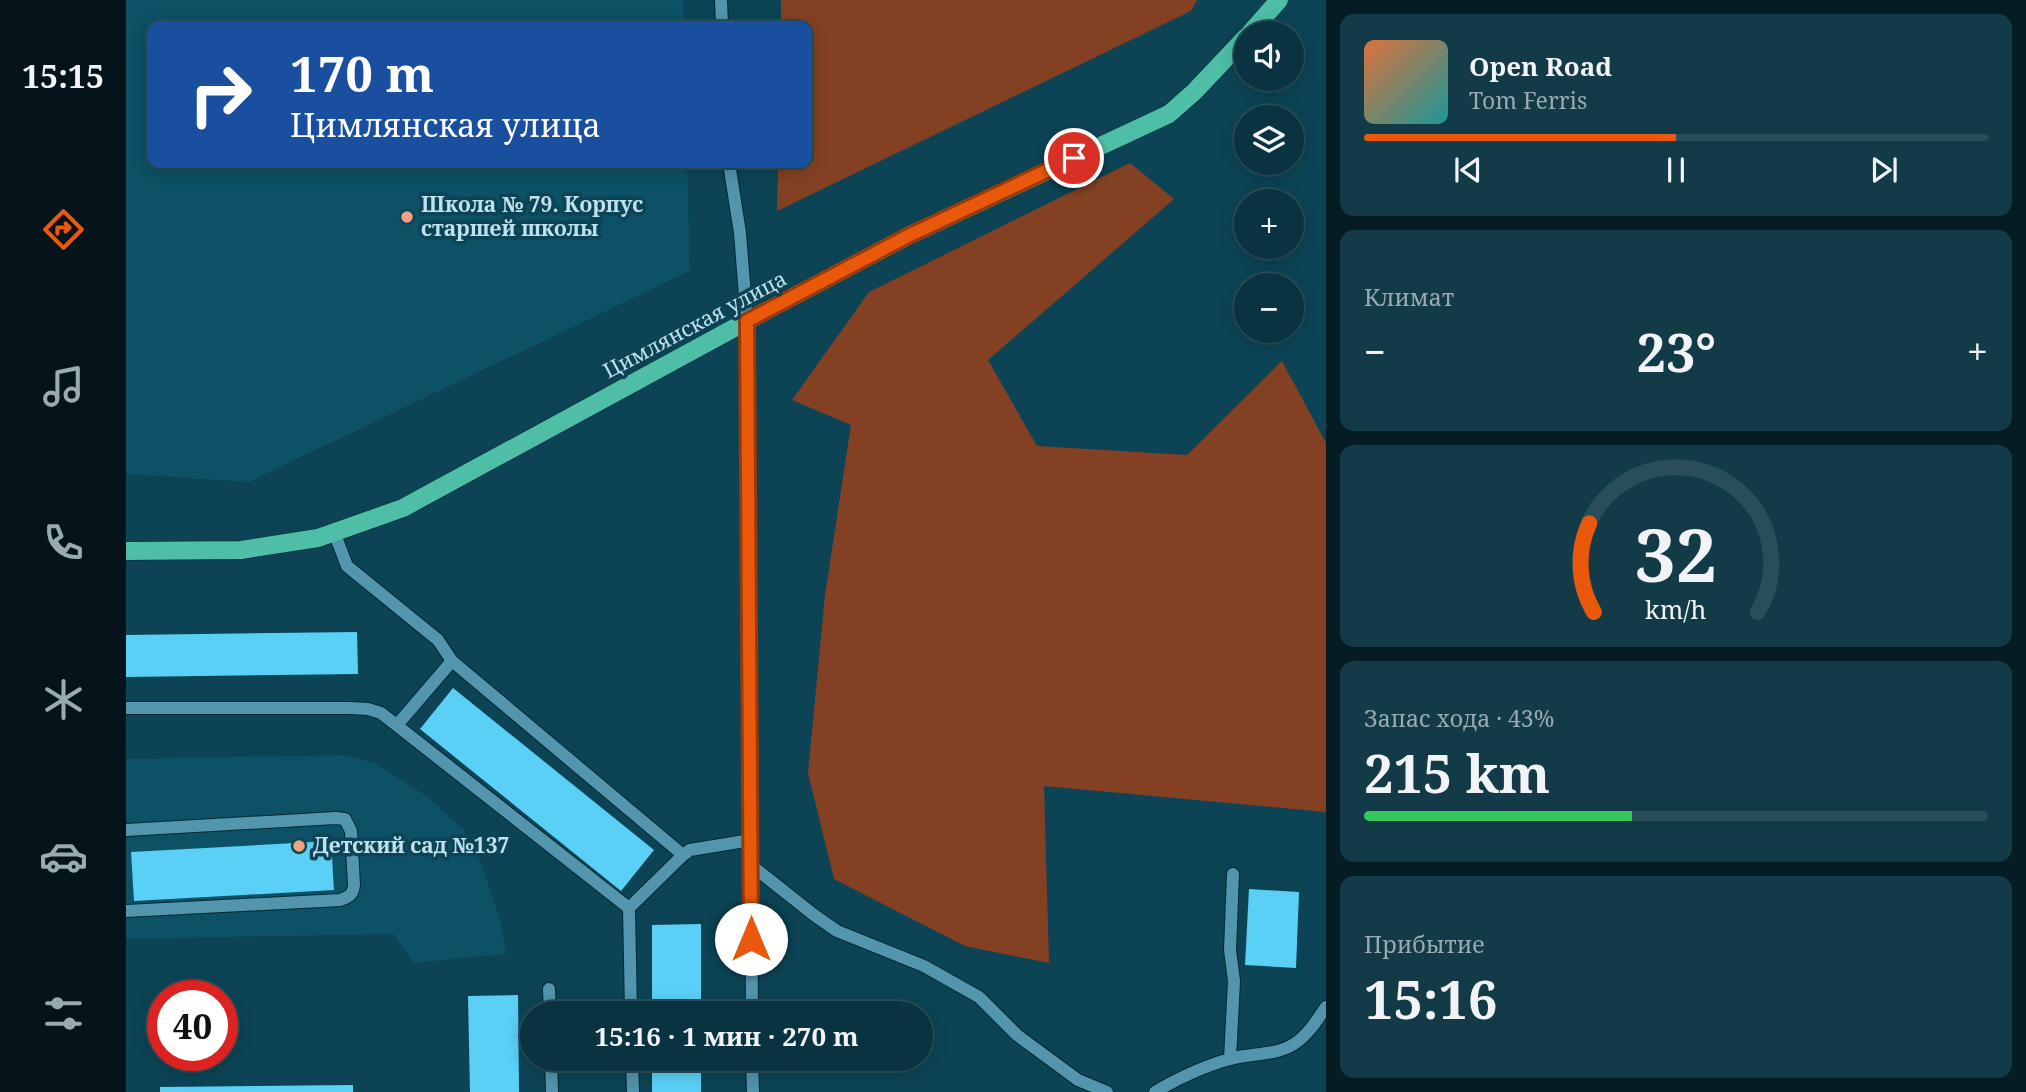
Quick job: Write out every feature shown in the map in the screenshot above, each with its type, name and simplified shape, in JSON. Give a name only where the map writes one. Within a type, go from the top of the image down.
[{"type":"main road","points":[[1261,21],[1279,0]]},
{"type":"main road","name":"Цимлянская улица","points":[[126,551],[242,550],[317,538],[403,509],[908,236],[1169,114],[1234,50]]},
{"type":"street","points":[[721,0],[722,21]]},
{"type":"street","points":[[730,168],[740,233],[747,321],[752,1001]]},
{"type":"street","points":[[334,532],[347,566],[438,640],[452,661],[682,855]]},
{"type":"street","points":[[397,725],[452,661]]},
{"type":"street","points":[[126,708],[359,708],[381,713],[629,908]]},
{"type":"street","points":[[126,830],[345,819],[351,831],[354,886],[353,893],[348,898],[340,900],[126,911]]},
{"type":"street","points":[[631,1001],[629,908],[682,855],[699,847],[751,840]]},
{"type":"street","points":[[751,865],[837,931],[924,966],[971,991],[1017,1035],[1060,1067],[1079,1080],[1107,1092]]},
{"type":"street","points":[[1230,1059],[1234,981],[1230,950],[1233,874]]},
{"type":"street","points":[[549,989],[550,1001]]},
{"type":"street","points":[[1155,1092],[1188,1075],[1230,1059],[1287,1047],[1305,1035],[1326,1007]]},
{"type":"street","points":[[551,1071],[552,1092]]},
{"type":"street","points":[[632,1071],[633,1092]]},
{"type":"street","points":[[752,1071],[752,1092]]},
{"type":"shaded area","name":"Школа № 79. Корпус старшей школы","points":[[126,0],[683,0],[684,21],[147,21],[147,168],[687,168],[690,271],[249,482],[126,474]]},
{"type":"shaded area","points":[[781,0],[1197,0],[1191,11],[777,211],[778,168],[812,168],[812,21],[781,21]]},
{"type":"shaded area","points":[[1130,163],[1174,199],[988,360],[1037,446],[1187,455],[1282,361],[1326,443],[1326,812],[1044,786],[1049,963],[965,946],[834,879],[808,773],[825,595],[851,425],[792,400],[869,292]]},
{"type":"shaded area","name":"Детский сад №137","points":[[344,755],[375,763],[428,797],[463,829],[481,863],[500,920],[506,954],[413,963],[394,934],[126,939],[126,759]]},
{"type":"building","points":[[357,632],[358,674],[126,677],[126,635]]},
{"type":"building","points":[[453,688],[654,850],[621,891],[420,729]]},
{"type":"building","points":[[331,841],[334,890],[134,901],[131,852]]},
{"type":"building","points":[[1249,889],[1299,892],[1296,968],[1245,965]]},
{"type":"building","points":[[701,924],[701,1001],[652,1001],[652,925]]},
{"type":"building","points":[[518,995],[519,1092],[470,1092],[468,996]]},
{"type":"building","points":[[652,1071],[701,1071],[701,1092],[652,1092]]},
{"type":"building","points":[[353,1085],[353,1092],[160,1092],[160,1087]]},
{"type":"place","name":"Школа № 79. Корпус старшей школы","points":[[407,217]]},
{"type":"place","name":"Детский сад №137","points":[[299,846]]},
{"type":"route","points":[[751,939],[747,321],[908,236],[1074,158]]}]
